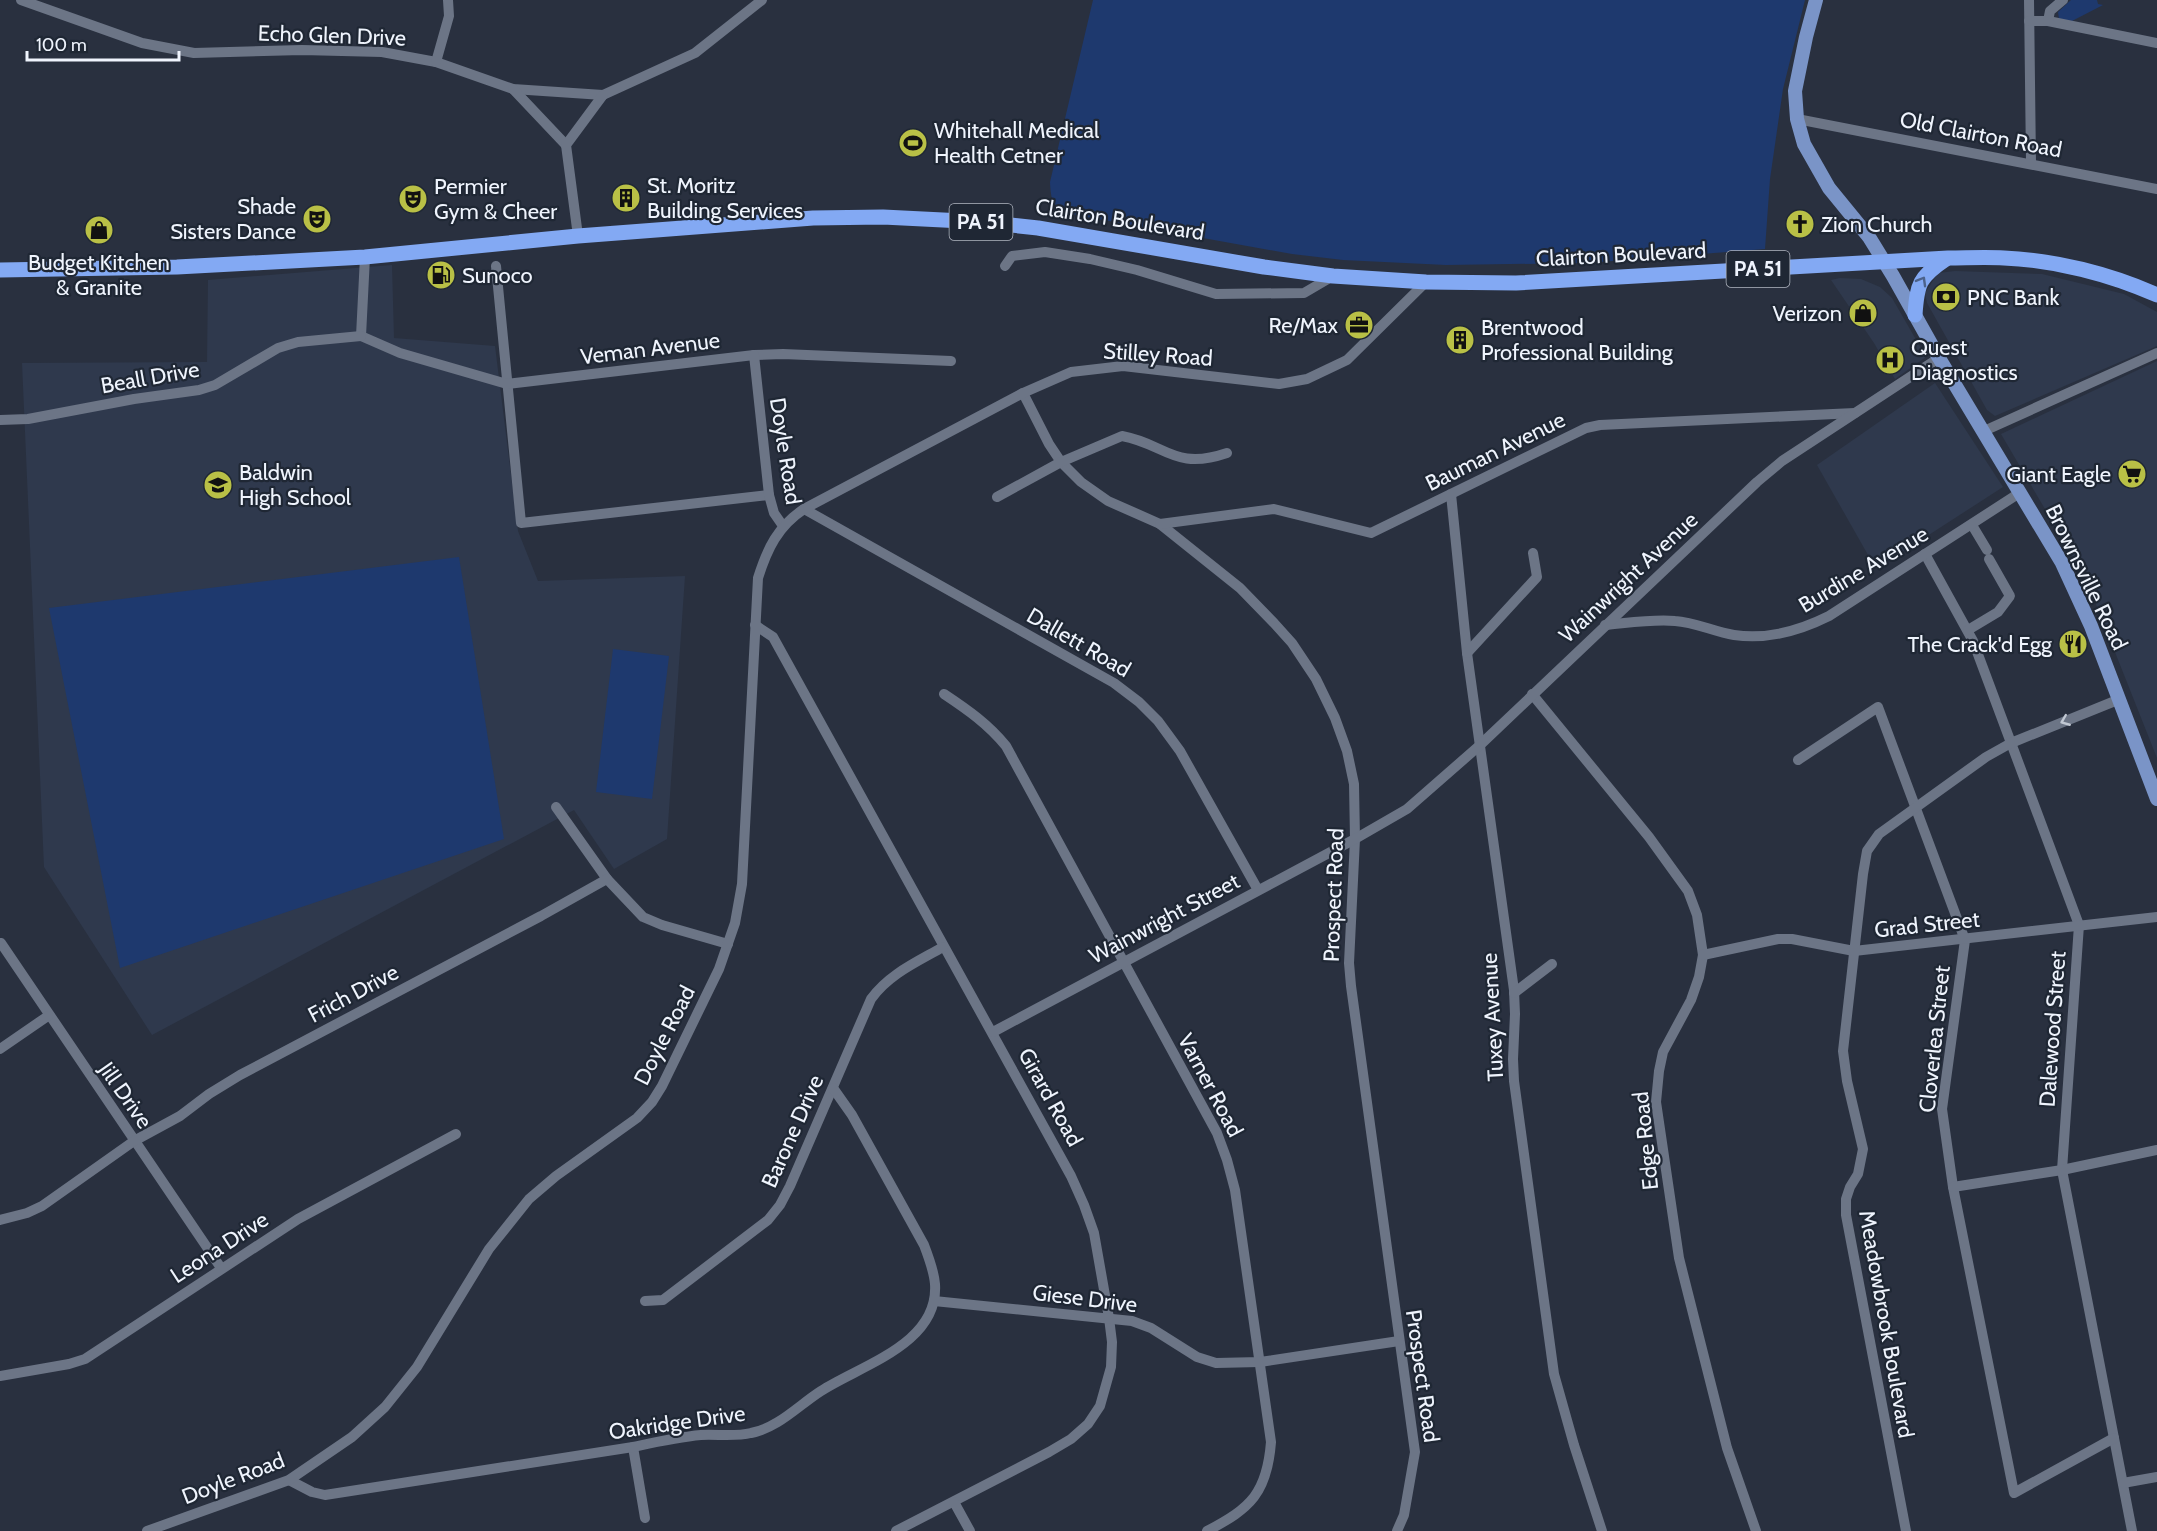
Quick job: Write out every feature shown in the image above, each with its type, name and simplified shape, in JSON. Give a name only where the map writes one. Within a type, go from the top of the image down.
[{"type":"highway","name":"Clairton Boulevard","points":[[0,270],[177,267],[365,257],[578,236],[813,218],[939,219],[1038,228],[1264,267],[1333,276],[1426,282],[1516,283],[1948,258],[2004,258],[2049,263],[2098,274],[2157,295]]},
{"type":"highway","points":[[1915,315],[1919,283],[1928,271],[1948,258]]},
{"type":"main road","name":"Brownsville Road","points":[[1816,0],[1798,74],[1795,105],[1804,144],[1829,188],[1869,237],[2062,562],[2091,626],[2157,799]]},
{"type":"street","name":"Echo Glen Drive","points":[[21,0],[142,43],[194,53],[302,50],[382,52],[436,62],[513,89],[603,95],[695,53],[762,0]]},
{"type":"street","points":[[436,62],[449,16],[448,0]]},
{"type":"street","points":[[2029,0],[2031,163]]},
{"type":"street","points":[[2048,21],[2050,11],[2063,0]]},
{"type":"street","points":[[2029,21],[2048,21],[2157,44]]},
{"type":"street","points":[[513,89],[566,145],[578,236]]},
{"type":"street","points":[[566,145],[603,95]]},
{"type":"street","name":"Old Clairton Road","points":[[1797,119],[2157,189]]},
{"type":"street","name":"Clairton Boulevard","points":[[1005,266],[1012,256],[1045,252],[1137,270],[1216,294],[1304,293],[1333,276]]},
{"type":"street","points":[[361,336],[365,257]]},
{"type":"street","points":[[496,266],[521,523],[769,495]]},
{"type":"street","name":"Stilley Road","points":[[783,526],[804,509],[1023,393],[1071,372],[1123,366],[1279,384],[1307,379],[1347,360],[1426,282]]},
{"type":"street","name":"Veman Avenue","points":[[361,336],[400,353],[507,384],[754,355],[783,354],[951,361]]},
{"type":"street","name":"Beall Drive","points":[[0,420],[28,419],[134,399],[199,390],[214,385],[278,348],[298,342],[361,336]]},
{"type":"street","points":[[1984,431],[2157,353]]},
{"type":"street","name":"Doyle Road","points":[[147,1531],[289,1480],[352,1437],[385,1407],[417,1367],[489,1249],[529,1198],[637,1118],[652,1102],[674,1065],[719,969],[735,923],[742,885],[746,836],[758,578],[773,540],[783,526],[774,513],[769,495],[754,355]]},
{"type":"street","name":"Wainwright Avenue","points":[[1355,839],[1407,809],[1479,746],[1757,482],[1782,461],[1939,358]]},
{"type":"street","name":"Prospect Road","points":[[1023,393],[1049,444],[1061,462],[1081,482],[1108,501],[1160,524],[1240,588],[1292,643],[1316,679],[1335,718],[1347,751],[1354,784],[1355,839],[1349,963],[1415,1452],[1404,1515],[1397,1531]]},
{"type":"street","name":"Bauman Avenue","points":[[1160,524],[1274,509],[1371,533],[1586,428],[1600,425],[1856,413]]},
{"type":"street","points":[[997,497],[1061,462],[1122,436],[1173,456],[1187,459],[1211,458],[1227,453]]},
{"type":"street","name":"Burdine Avenue","points":[[1605,625],[1676,621],[1733,635],[1760,637],[1810,626],[2021,492]]},
{"type":"street","name":"Tuxey Avenue","points":[[1451,494],[1467,653],[1514,993],[1514,1081],[1554,1374],[1602,1531]]},
{"type":"street","name":"Dallett Road","points":[[804,509],[1114,683],[1139,702],[1158,721],[1180,751],[1258,890]]},
{"type":"street","points":[[1968,630],[1998,612],[2010,596],[1972,525]]},
{"type":"street","points":[[1467,653],[1537,577],[1533,553]]},
{"type":"street","name":"Dalewood Street","points":[[1926,554],[1968,630],[2079,926],[2062,1170],[2132,1531]]},
{"type":"street","name":"Girard Road","points":[[755,625],[773,637],[1071,1176],[1094,1233],[1109,1318],[1112,1342],[1111,1367],[1100,1406],[1088,1424],[1071,1439],[1049,1452],[896,1531]]},
{"type":"street","name":"Varner Road","points":[[944,694],[978,717],[1006,746],[1217,1133],[1227,1160],[1235,1190],[1271,1442],[1264,1482],[1254,1498],[1240,1512],[1207,1531]]},
{"type":"street","name":"Edge Road","points":[[1532,694],[1649,837],[1688,891],[1697,915],[1704,955],[1691,1000],[1663,1052],[1656,1102],[1679,1258],[1727,1448],[1756,1531]]},
{"type":"street","name":"Meadowbrook Boulevard","points":[[1906,1531],[1846,1215],[1846,1199],[1858,1174],[1863,1149],[1847,1081],[1843,1051],[1867,851],[1879,834],[1986,757],[2011,743],[2120,699]]},
{"type":"street","name":"Cloverlea Street","points":[[1798,760],[1878,707],[1965,940],[1942,1108],[1953,1186],[2014,1493],[2114,1438]]},
{"type":"street","points":[[556,807],[607,879],[643,917],[662,925],[728,944]]},
{"type":"street","name":"Wainwright Street","points":[[993,1032],[1355,839]]},
{"type":"street","name":"Frich Drive","points":[[0,1220],[27,1213],[42,1206],[134,1141],[180,1116],[209,1094],[240,1075],[542,916],[607,879]]},
{"type":"street","name":"Grad Street","points":[[1704,955],[1778,939],[1792,939],[1854,951],[2157,917]]},
{"type":"street","name":"Jill Drive","points":[[1,943],[48,1016],[221,1268]]},
{"type":"street","name":"Barone Drive","points":[[645,1301],[663,1300],[768,1220],[780,1205],[790,1186],[871,999],[880,987],[894,976],[943,947]]},
{"type":"street","points":[[1514,993],[1552,964]]},
{"type":"street","points":[[0,1049],[48,1016]]},
{"type":"street","points":[[833,1088],[852,1115],[924,1245],[932,1267],[935,1285],[934,1301]]},
{"type":"street","name":"Leona Drive","points":[[0,1376],[85,1359],[298,1219],[456,1134]]},
{"type":"street","points":[[1953,1186],[2062,1170],[2157,1150]]},
{"type":"street","name":"Giese Drive","points":[[934,1301],[1132,1321],[1151,1328],[1197,1357],[1216,1363],[1260,1362],[1399,1341]]},
{"type":"street","name":"Oakridge Drive","points":[[289,1480],[312,1492],[325,1495],[633,1447],[678,1437],[751,1433],[773,1425],[823,1390],[893,1353],[906,1343],[926,1320],[934,1301]]},
{"type":"street","points":[[633,1447],[645,1518]]},
{"type":"street","points":[[2123,1483],[2157,1477]]},
{"type":"street","points":[[954,1502],[970,1531]]},
{"type":"shaded area","points":[[1093,0],[1805,0],[1783,89],[1770,179],[1765,249],[1587,263],[1446,265],[1343,260],[1292,254],[1069,213],[1055,205],[1051,196],[1050,182]]},
{"type":"shaded area","points":[[2071,0],[2097,0],[2098,4],[2103,5],[2072,21],[2059,19],[2058,12]]},
{"type":"shaded area","points":[[392,265],[394,338],[495,346],[518,531],[538,581],[685,576],[667,839],[614,869],[574,810],[152,1035],[44,867],[22,363],[207,362],[208,280]]},
{"type":"shaded area","points":[[1955,271],[2042,274],[2124,294],[2157,312],[2157,346],[1995,416],[1987,410],[1927,303],[1925,293],[1938,273]]},
{"type":"shaded area","points":[[1861,279],[1880,287],[1892,298],[1926,357],[1895,379],[1874,343],[1831,280]]},
{"type":"shaded area","points":[[2157,361],[2157,758],[2086,579],[2001,434]]},
{"type":"shaded area","points":[[1935,383],[2003,487],[1876,569],[1817,465]]},
{"type":"shaded area","points":[[459,557],[504,839],[120,968],[49,608]]},
{"type":"shaded area","points":[[613,649],[669,656],[652,799],[596,792]]},
{"type":"place","name":"Whitehall Medical Health Cetner","points":[[913,143]]},
{"type":"place","name":"St. Moritz Building Services","points":[[626,198]]},
{"type":"place","name":"Permier Gym & Cheer","points":[[413,199]]},
{"type":"place","name":"Shade Sisters Dance","points":[[317,219]]},
{"type":"place","name":"Zion Church","points":[[1800,224]]},
{"type":"place","name":"Budget Kitchen & Granite","points":[[99,230]]},
{"type":"place","name":"Sunoco","points":[[441,275]]},
{"type":"place","name":"PNC Bank","points":[[1946,297]]},
{"type":"place","name":"Verizon","points":[[1863,313]]},
{"type":"place","name":"Re/Max","points":[[1359,325]]},
{"type":"place","name":"Brentwood Professional Building","points":[[1460,340]]},
{"type":"place","name":"Quest Diagnostics","points":[[1890,360]]},
{"type":"place","name":"Giant Eagle","points":[[2132,474]]},
{"type":"place","name":"Baldwin High School","points":[[218,485]]},
{"type":"place","name":"The Crack'd Egg","points":[[2073,644]]}]
